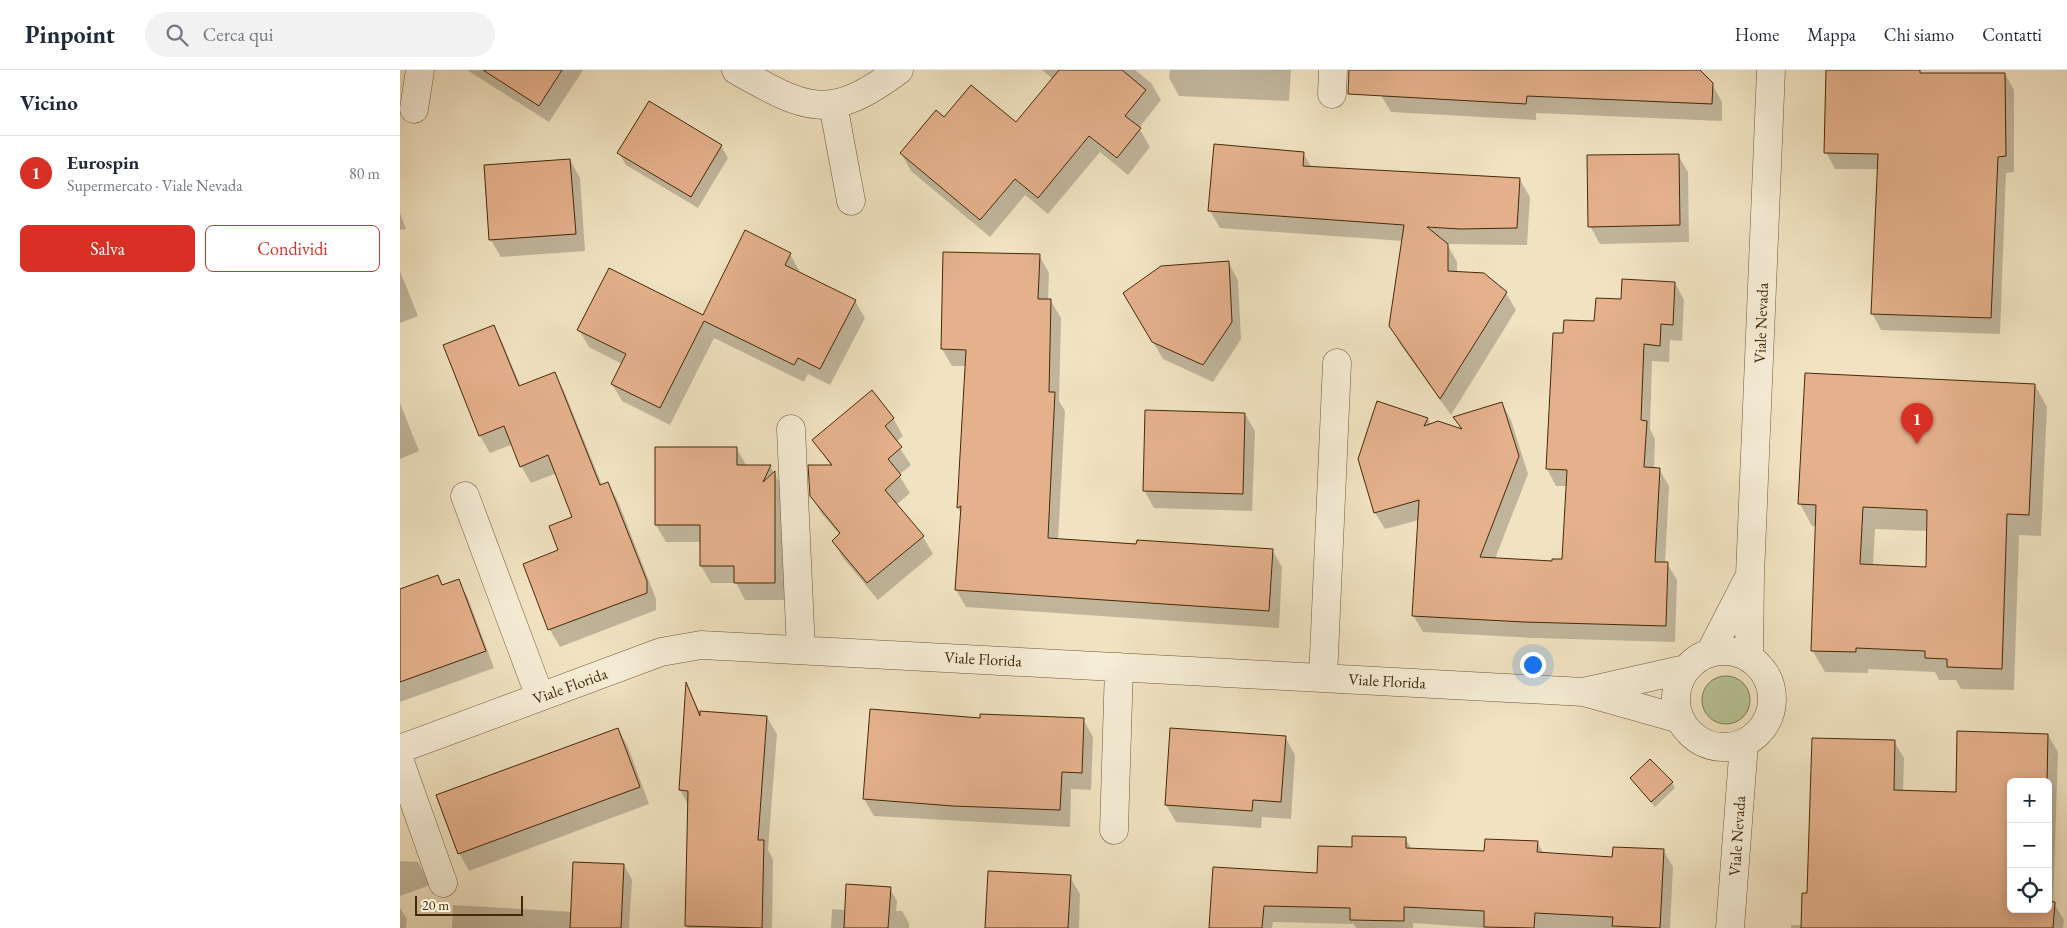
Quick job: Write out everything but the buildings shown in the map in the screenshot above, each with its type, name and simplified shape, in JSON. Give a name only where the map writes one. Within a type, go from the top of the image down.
[{"type":"street","points":[[414,110],[420,70]]},
{"type":"street","points":[[736,70],[773,91],[798,101],[813,104],[834,104],[852,99],[869,92],[900,70]]},
{"type":"street","name":"Viale Nevada","points":[[1749,657],[1750,575],[1771,70]]},
{"type":"street","points":[[834,104],[851,201]]},
{"type":"street","points":[[1323,678],[1337,363]]},
{"type":"street","points":[[791,428],[801,650]]},
{"type":"street","points":[[464,496],[540,697]]},
{"type":"street","name":"Viale Nevada","points":[[1710,653],[1750,575]]},
{"type":"street","name":"Viale Florida","points":[[400,749],[661,652],[708,644],[1584,692],[1680,719]]},
{"type":"street","points":[[1733,652],[1749,657],[1765,673],[1771,689],[1772,706],[1768,720],[1758,734],[1744,744],[1732,748],[1715,747],[1699,741],[1689,733],[1680,719],[1675,701],[1678,684],[1686,669],[1695,660],[1710,653],[1733,652]]},
{"type":"street","points":[[1114,830],[1119,667]]},
{"type":"street","name":"Viale Florida","points":[[1584,692],[1686,669]]},
{"type":"street","name":"Viale Nevada","points":[[1730,928],[1744,744]]},
{"type":"street","points":[[400,762],[443,883]]},
{"type":"green space","points":[[1721,676],[1731,676],[1743,683],[1750,695],[1750,705],[1743,717],[1731,724],[1721,724],[1713,720],[1706,713],[1702,705],[1702,695],[1706,687],[1713,680]]},
{"type":"place","name":"Eurospin","points":[[1917,444]]}]
